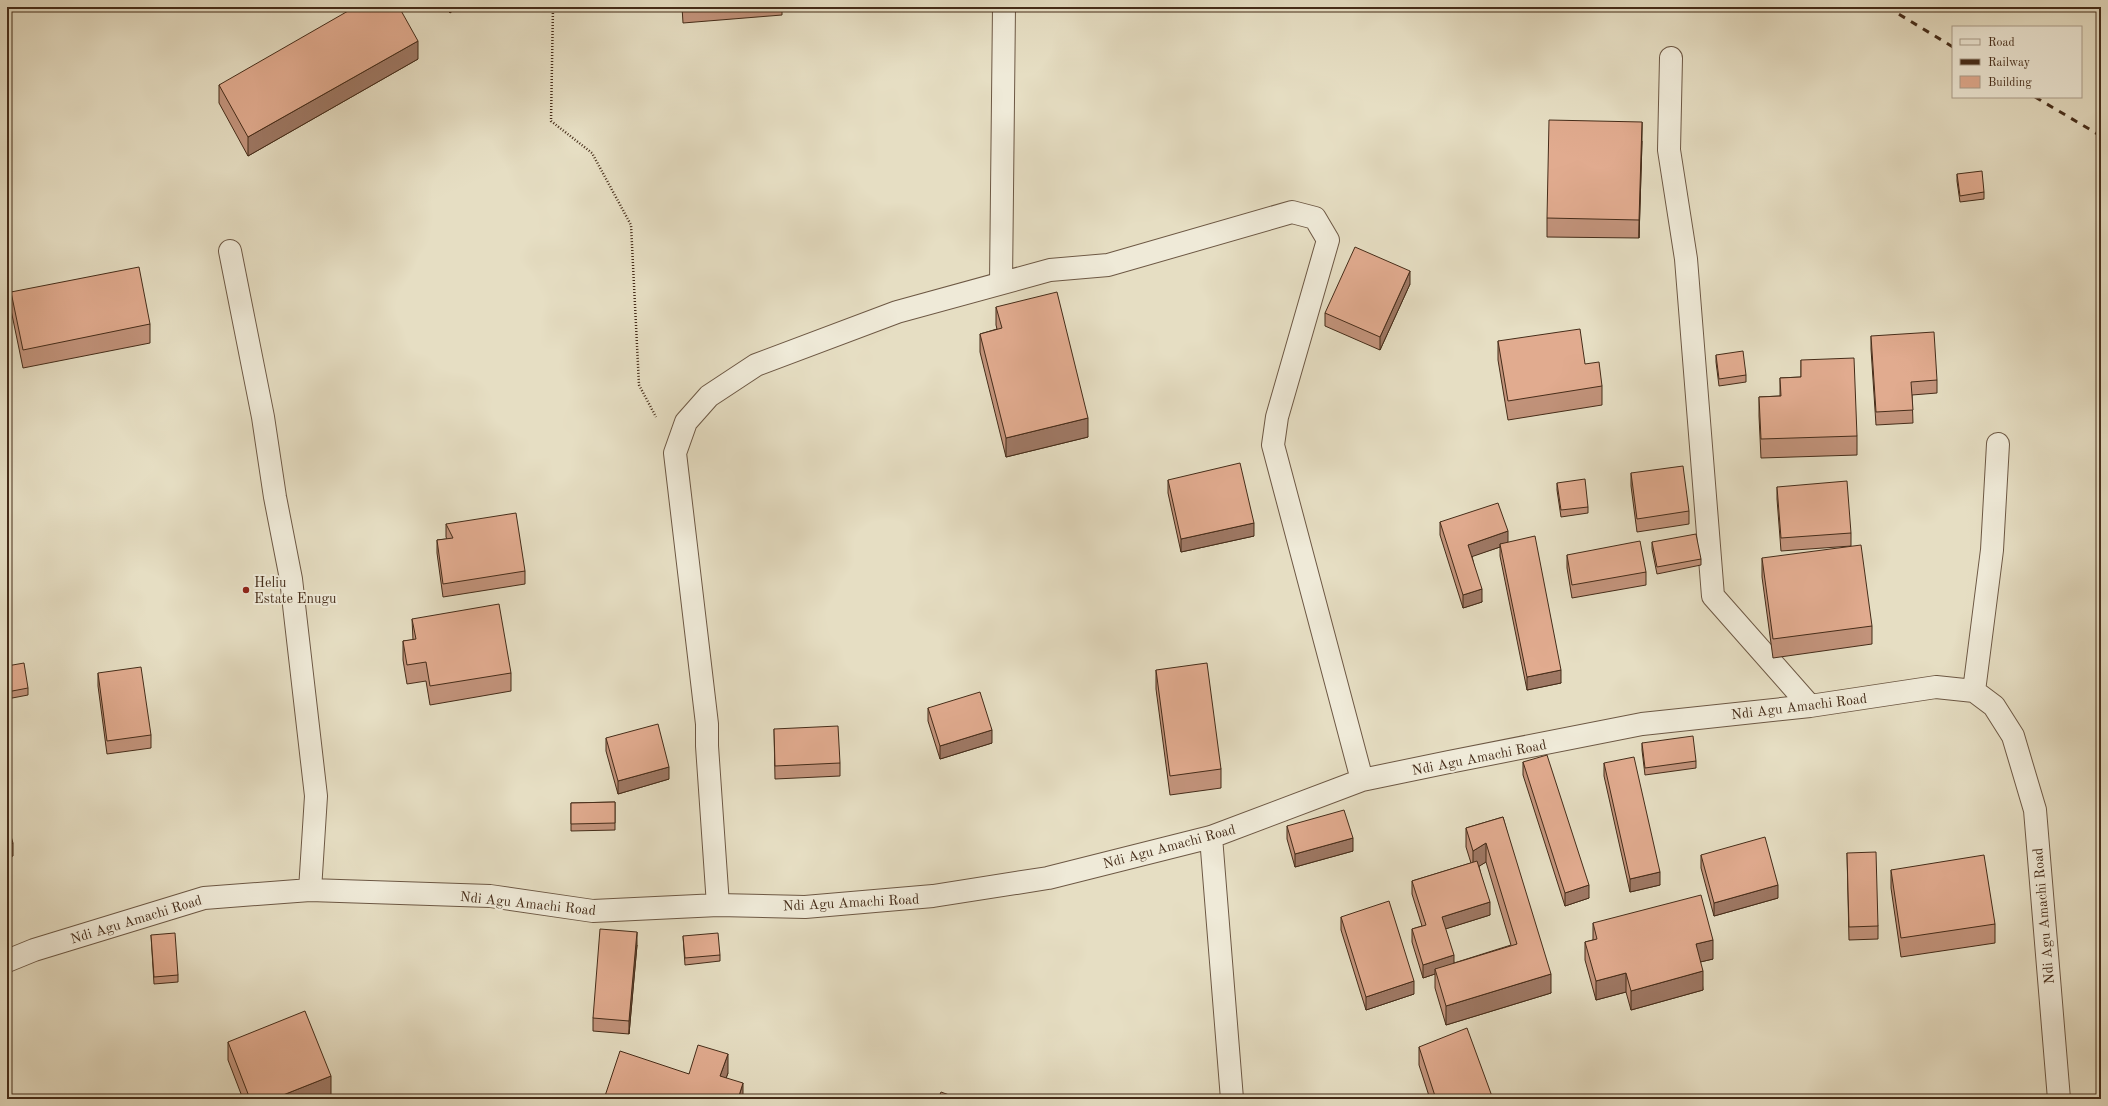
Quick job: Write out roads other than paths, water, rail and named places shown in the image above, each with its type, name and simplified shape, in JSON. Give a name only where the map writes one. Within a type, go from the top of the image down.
[{"type":"street","points":[[1001,283],[1004,7]]},
{"type":"street","points":[[1671,58],[1669,150],[1686,260],[1713,596],[1810,706]]},
{"type":"street","points":[[718,905],[707,746],[707,724],[675,453],[686,422],[709,396],[756,365],[897,312],[1050,270],[1108,265],[1292,212],[1315,218],[1328,240],[1277,417],[1273,445],[1362,780]]},
{"type":"street","points":[[230,252],[263,417],[275,497],[291,579],[316,796],[310,890]]},
{"type":"street","points":[[1974,691],[1992,550],[1998,444]]},
{"type":"street","name":"Ndi Agu Amachi Road","points":[[7,961],[34,950],[204,898],[310,890],[490,896],[593,912],[718,905],[805,907],[933,896],[1048,878],[1211,837],[1362,780],[1642,724],[1810,706],[1936,687],[1974,691],[1994,706],[2013,736],[2035,810],[2059,1099]]},
{"type":"street","points":[[1211,837],[1232,1099]]},
{"type":"railway","points":[[1887,7],[1952,46]]},
{"type":"railway","points":[[2037,98],[2101,136]]},
{"type":"place","name":"Heliu Estate Enugu","points":[[246,590]]}]
